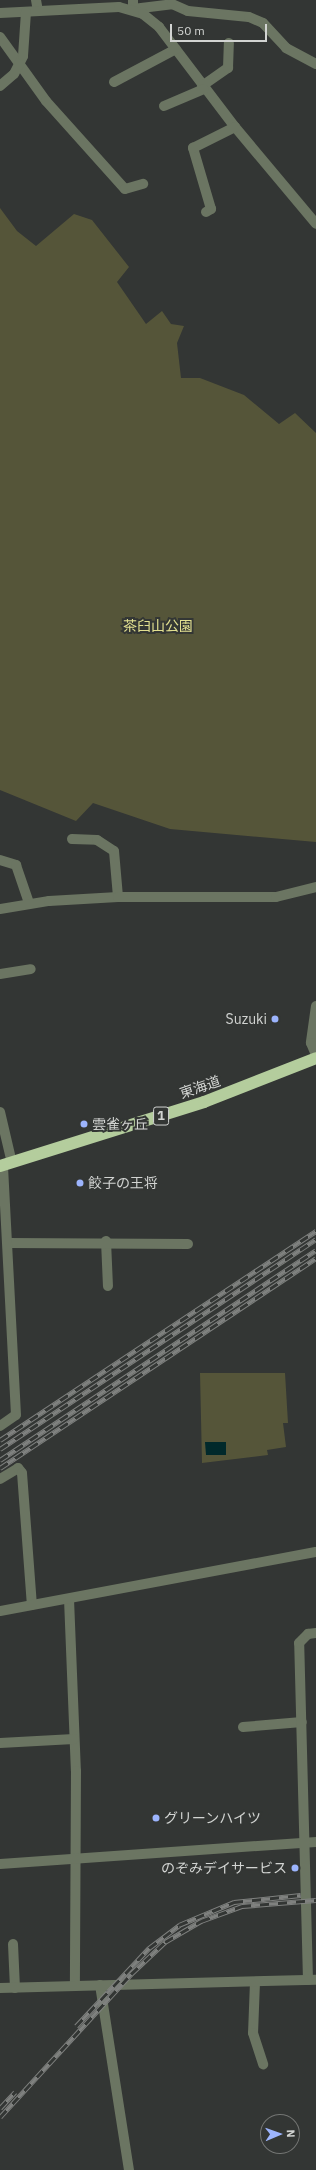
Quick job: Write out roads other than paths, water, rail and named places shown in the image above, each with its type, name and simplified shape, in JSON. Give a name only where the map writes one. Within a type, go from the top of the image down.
[{"type":"highway","name":"東海道","points":[[5,1165],[204,1102],[316,1058]]},
{"type":"street","points":[[36,0],[38,11]]},
{"type":"street","points":[[0,13],[38,11],[100,4],[172,2],[188,11],[249,18],[263,23],[286,48],[316,64]]},
{"type":"street","points":[[133,4],[159,27],[203,87],[316,224]]},
{"type":"street","points":[[0,86],[20,64],[26,12]]},
{"type":"street","points":[[0,37],[46,102],[125,189],[143,184]]},
{"type":"street","points":[[164,106],[203,87],[221,76],[228,68],[229,43]]},
{"type":"street","points":[[114,82],[176,49]]},
{"type":"street","points":[[206,212],[212,209],[193,148],[235,127]]},
{"type":"street","points":[[72,839],[97,840],[114,851],[118,896]]},
{"type":"street","points":[[0,860],[16,865],[29,903]]},
{"type":"street","points":[[0,909],[29,903],[118,896],[234,899],[276,897],[316,887]]},
{"type":"street","points":[[0,974],[31,968]]},
{"type":"street","points":[[316,1006],[311,1043],[316,1055]]},
{"type":"street","points":[[0,1112],[5,1165],[16,1415],[0,1426]]},
{"type":"street","points":[[8,1243],[106,1241],[188,1244]]},
{"type":"street","points":[[106,1241],[108,1286]]},
{"type":"street","points":[[0,1479],[18,1468],[22,1473],[32,1605]]},
{"type":"street","points":[[0,1611],[316,1552]]},
{"type":"street","points":[[69,1599],[74,1739],[76,1858],[75,1986]]},
{"type":"street","points":[[0,1988],[312,1980],[312,1842],[302,1722],[299,1643],[308,1634],[316,1633]]},
{"type":"street","points":[[243,1726],[302,1722]]},
{"type":"street","points":[[0,1742],[74,1739]]},
{"type":"street","points":[[0,1864],[312,1842]]},
{"type":"street","points":[[13,1944],[15,1988]]},
{"type":"street","points":[[255,1982],[253,2033],[263,2064]]},
{"type":"street","points":[[100,1985],[129,2170]]},
{"type":"water","points":[[205,1442],[226,1442],[226,1455],[206,1455]]},
{"type":"railway","points":[[0,1440],[316,1231]]},
{"type":"railway","points":[[0,1449],[316,1239]]},
{"type":"railway","points":[[0,1460],[316,1250]]},
{"type":"railway","points":[[0,1468],[316,1258]]},
{"type":"railway","points":[[76,2026],[149,1948],[179,1925],[234,1902],[301,1895]]},
{"type":"railway","points":[[0,2117],[131,1974],[165,1942],[201,1921],[242,1906],[316,1900]]},
{"type":"railway","points":[[0,2108],[15,2092]]},
{"type":"place","name":"Suzuki","points":[[275,1019]]},
{"type":"place","name":"雲雀ヶ丘","points":[[84,1124]]},
{"type":"place","name":"餃子の王将","points":[[80,1183]]},
{"type":"place","name":"グリーンハイツ","points":[[156,1818]]},
{"type":"place","name":"のぞみデイサービス","points":[[295,1868]]},
{"type":"park label","name":"茶臼山公園","points":[[158,626]]}]
